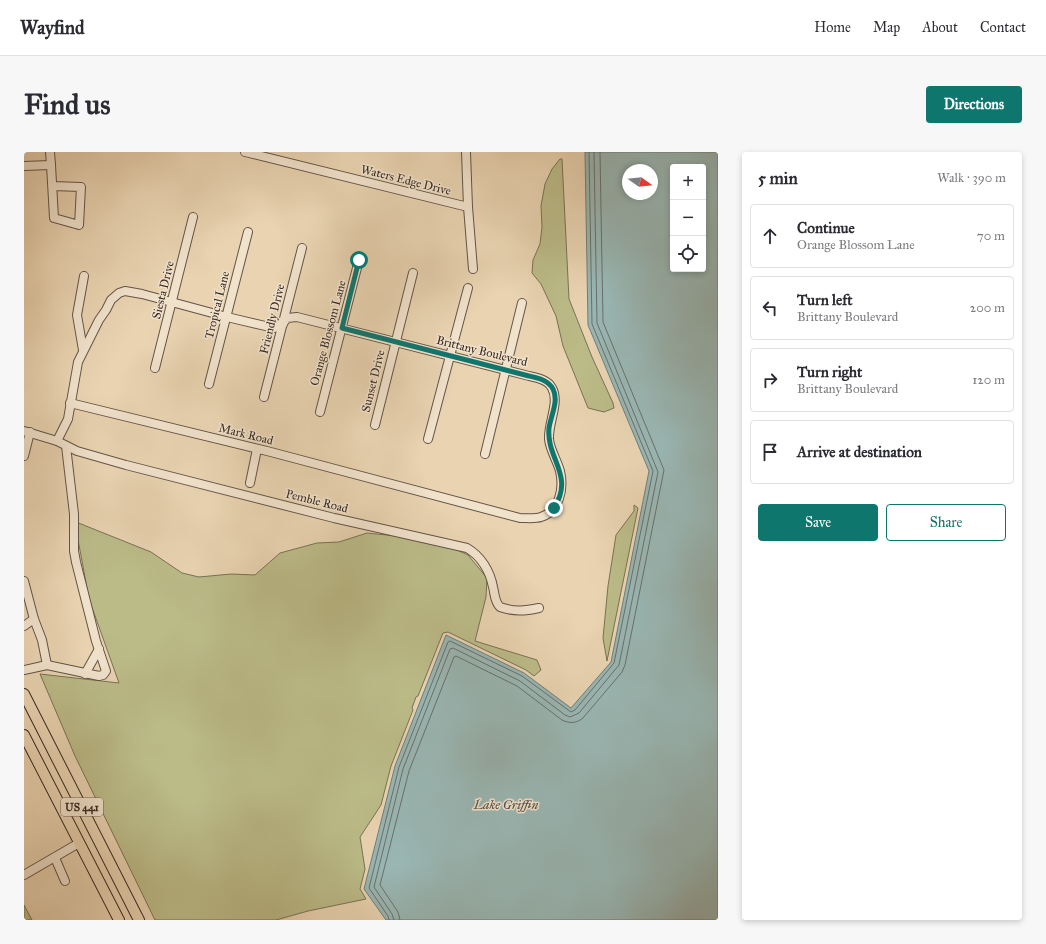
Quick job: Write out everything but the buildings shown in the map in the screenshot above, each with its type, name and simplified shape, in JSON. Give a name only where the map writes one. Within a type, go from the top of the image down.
[{"type":"main road","name":"US 441","points":[[24,694],[139,920]]},
{"type":"main road","name":"US 441","points":[[24,735],[119,919]]},
{"type":"street","points":[[50,152],[54,218],[79,225],[80,187],[53,186]]},
{"type":"street","name":"Waters Edge Drive","points":[[245,152],[468,207]]},
{"type":"street","points":[[466,152],[468,207],[473,269]]},
{"type":"street","points":[[24,166],[51,165]]},
{"type":"street","name":"Siesta Drive","points":[[155,368],[194,217]]},
{"type":"street","name":"Tropical Lane","points":[[210,384],[248,232]]},
{"type":"street","name":"Friendly Drive","points":[[264,396],[302,248]]},
{"type":"street","name":"Orange Blossom Lane","points":[[320,412],[359,260]]},
{"type":"street","name":"Sunset Drive","points":[[375,425],[413,273]]},
{"type":"street","points":[[83,351],[77,314],[84,276]]},
{"type":"street","points":[[428,439],[468,288]]},
{"type":"street","name":"Brittany Boulevard","points":[[70,403],[76,371],[83,351],[111,300],[119,293],[125,291],[274,328],[283,323],[287,318],[297,317],[545,381],[553,389],[555,400],[549,429],[549,440],[550,447],[560,473],[562,489],[560,496],[554,508],[548,514],[536,518],[520,518],[488,509]]},
{"type":"street","points":[[485,454],[522,303]]},
{"type":"street","points":[[24,456],[27,431],[57,441],[68,419],[70,403]]},
{"type":"street","name":"Mark Road","points":[[70,403],[257,449],[488,509]]},
{"type":"street","name":"Pemble Road","points":[[57,441],[66,446],[126,465],[326,516],[467,548],[482,561],[491,580],[494,598],[500,607],[516,611],[539,608]]},
{"type":"street","points":[[24,670],[47,665],[99,676],[103,675],[106,671],[88,612],[74,551],[74,514],[66,446]]},
{"type":"street","points":[[250,483],[257,449]]},
{"type":"street","points":[[24,581],[34,619],[42,640],[47,665]]},
{"type":"street","points":[[24,626],[34,619]]},
{"type":"street","points":[[85,674],[99,649]]},
{"type":"street","points":[[24,875],[79,843]]},
{"type":"street","points":[[54,858],[65,881]]},
{"type":"green space","points":[[560,159],[562,159],[569,299],[592,357],[613,403],[614,408],[604,412],[588,408],[563,346],[556,316],[541,284],[532,273],[533,260],[540,244],[542,227],[541,206],[545,184],[552,169]]},
{"type":"green space","points":[[634,505],[638,508],[607,661],[603,638],[608,586],[616,535],[634,511]]},
{"type":"green space","points":[[76,522],[151,552],[182,573],[199,577],[231,574],[255,575],[280,553],[317,543],[339,542],[367,533],[435,540],[468,555],[487,578],[486,597],[475,641],[537,660],[541,670],[534,676],[526,670],[448,632],[443,633],[418,696],[416,697],[412,708],[413,710],[391,766],[381,805],[360,837],[365,869],[360,889],[366,899],[308,911],[276,920],[155,920],[75,756],[40,674],[119,683],[89,599]]},
{"type":"green space","points":[[24,905],[32,920],[24,920]]},
{"type":"water","name":"Lake Griffin","points":[[585,152],[718,152],[718,920],[386,920],[364,889],[395,766],[446,635],[524,673],[571,708],[611,662],[649,471],[588,325]]},
{"type":"route","points":[[359,260],[342,328],[529,376],[545,381],[553,389],[555,400],[549,429],[549,440],[562,482],[560,496],[554,508]]}]
